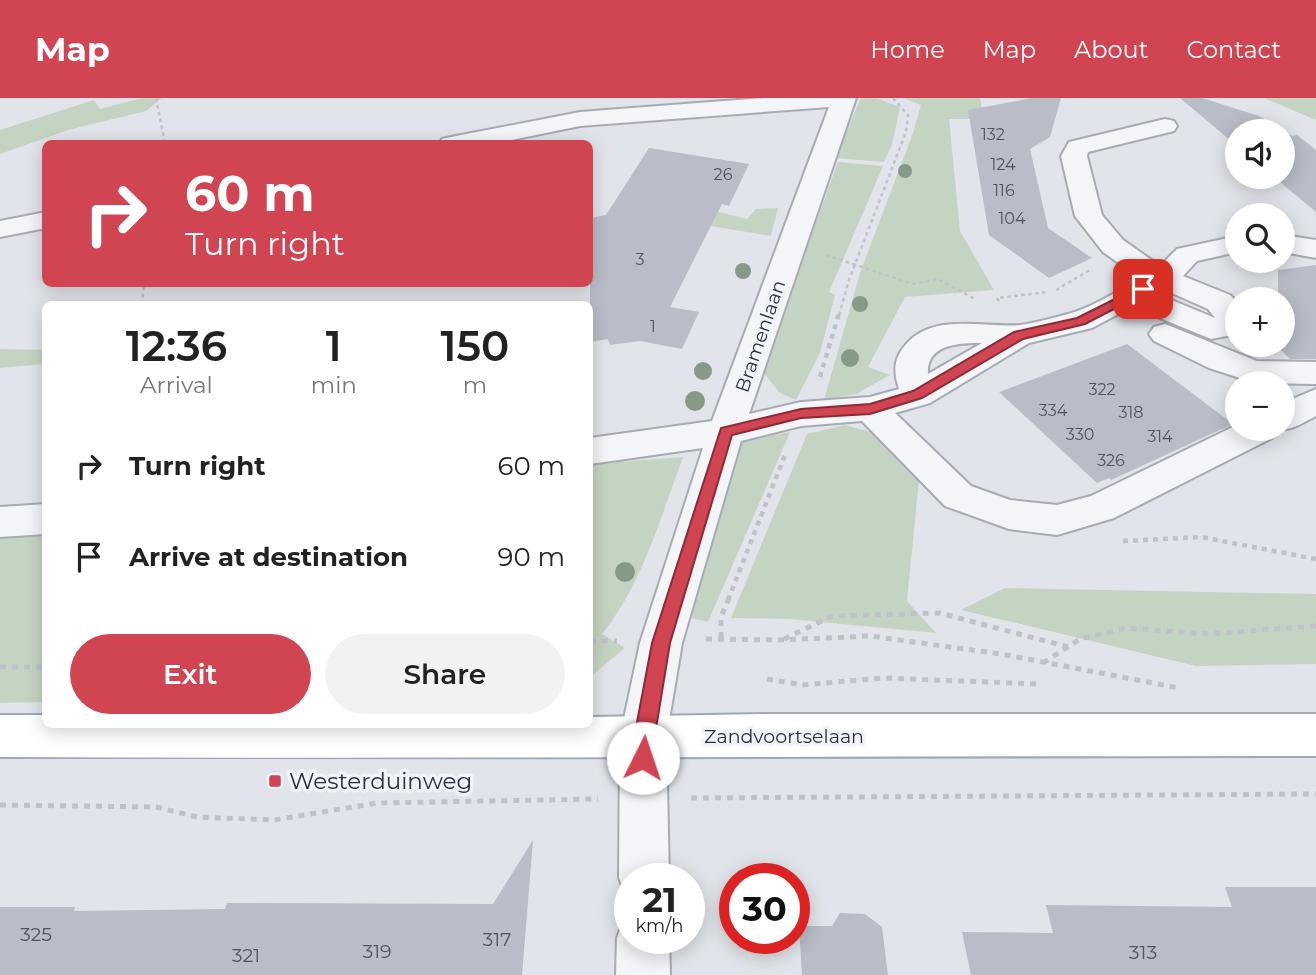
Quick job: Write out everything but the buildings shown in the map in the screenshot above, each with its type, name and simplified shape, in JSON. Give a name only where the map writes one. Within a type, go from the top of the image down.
[{"type":"main road","name":"Zandvoortselaan","points":[[0,736],[643,738],[1316,735]]},
{"type":"street","points":[[472,140],[580,119],[843,98]]},
{"type":"street","name":"Bramenlaan","points":[[643,738],[661,643],[726,432],[843,98]]},
{"type":"street","points":[[1122,300],[1163,308],[1211,329],[1229,326],[1232,314],[1219,302],[1142,269],[1098,230],[1089,216],[1074,156],[1078,147],[1165,126]]},
{"type":"street","points":[[0,229],[42,221]]},
{"type":"street","points":[[1295,246],[1316,249]]},
{"type":"street","points":[[593,451],[726,432],[801,414],[870,409],[918,395],[1019,335],[1081,321],[1164,279],[1187,255],[1225,247]]},
{"type":"street","points":[[1081,321],[1129,323],[1178,338],[1220,360],[1255,372],[1316,373]]},
{"type":"street","points":[[1295,412],[1316,401]]},
{"type":"street","points":[[870,409],[958,496],[1009,514],[1057,520],[1101,508],[1236,441]]},
{"type":"street","points":[[0,522],[42,519]]},
{"type":"street","points":[[643,738],[644,863]]},
{"type":"street","points":[[643,954],[643,975]]},
{"type":"path","points":[[156,98],[164,140]]},
{"type":"path","points":[[721,638],[721,617],[801,414],[824,368],[854,265],[906,132],[908,115],[893,98]]},
{"type":"path","points":[[822,247],[825,255],[913,284],[939,279],[973,299],[1054,292],[1121,253]]},
{"type":"path","points":[[997,298],[1019,335]]},
{"type":"path","points":[[1119,541],[1201,537],[1316,559]]},
{"type":"path","points":[[781,640],[832,617],[940,614],[1068,647]]},
{"type":"path","points":[[1042,663],[1080,639],[1127,628],[1208,634],[1316,626]]},
{"type":"path","points":[[593,641],[661,643],[721,638],[781,640],[870,636],[1002,654],[1191,690]]},
{"type":"path","points":[[0,667],[42,667]]},
{"type":"path","points":[[766,679],[802,685],[883,678],[1038,684]]},
{"type":"path","points":[[0,805],[156,807],[197,817],[274,820],[377,803],[1316,794]]},
{"type":"green space","points":[[142,98],[162,98],[146,111],[68,130],[0,154],[0,130],[94,100],[100,109]]},
{"type":"green space","points":[[861,98],[876,98],[900,107],[892,145],[884,162],[835,158]]},
{"type":"green space","points":[[903,98],[980,98],[982,109],[972,119],[949,119],[960,231],[994,290],[905,297],[868,367],[890,375],[856,394],[824,400],[860,273],[921,105]]},
{"type":"green space","points":[[1264,98],[1316,98],[1316,120]]},
{"type":"green space","points":[[838,162],[883,166],[829,292],[835,295],[820,353],[796,400],[780,393],[762,371]]},
{"type":"green space","points":[[778,208],[771,236],[705,225],[715,211],[747,219],[756,209]]},
{"type":"green space","points":[[0,349],[42,350],[42,364],[0,368]]},
{"type":"green space","points":[[845,425],[874,433],[919,480],[907,601],[936,633],[790,619],[731,618],[807,434]]},
{"type":"green space","points":[[790,432],[708,622],[687,617],[740,441]]},
{"type":"green space","points":[[683,457],[639,572],[616,615],[602,634],[625,648],[593,675],[593,464]]},
{"type":"green space","points":[[42,532],[42,702],[0,703],[0,535]]},
{"type":"green space","points":[[1005,588],[1316,594],[1316,664],[1196,666],[961,610]]},
{"type":"place","name":"Westerduinweg","points":[[275,781]]},
{"type":"route","points":[[643,758],[643,738],[661,643],[726,432],[801,414],[870,409],[918,395],[1019,335],[1081,321],[1143,289]]}]
